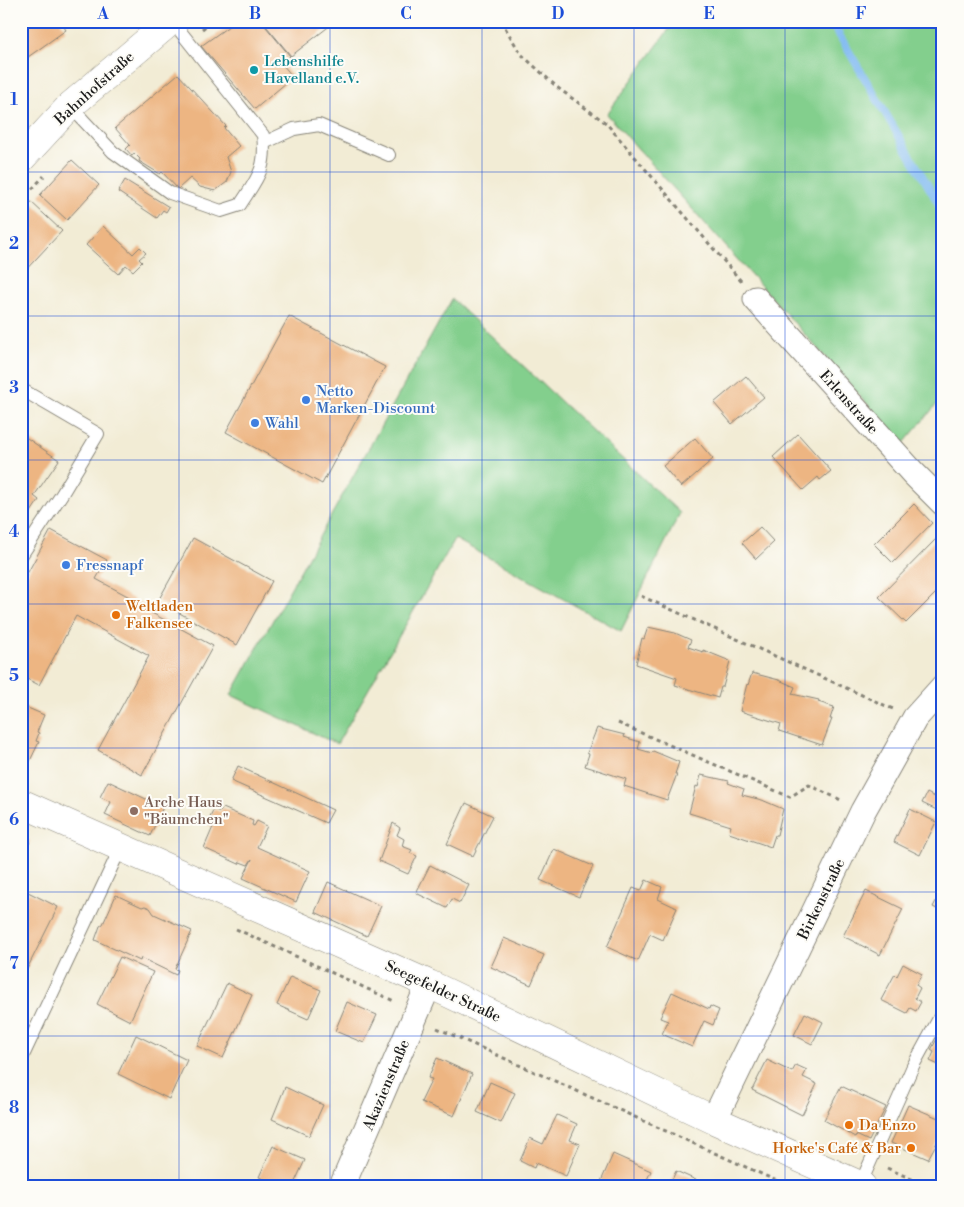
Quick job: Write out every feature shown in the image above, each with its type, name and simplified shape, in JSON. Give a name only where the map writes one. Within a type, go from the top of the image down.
[{"type":"street","name":"Bahnhofstraße","points":[[21,159],[70,106],[177,27]]},
{"type":"street","name":"Erlenstraße","points":[[756,299],[913,474],[943,503]]},
{"type":"street","name":"Birkenstraße","points":[[714,1120],[863,811],[914,718],[943,687]]},
{"type":"street","name":"Seegefelder Straße","points":[[21,803],[429,984],[714,1120],[861,1185]]},
{"type":"street","name":"Akazienstraße","points":[[342,1186],[429,984]]},
{"type":"lane","points":[[70,106],[113,152],[170,193],[221,211],[240,205],[262,170],[263,135],[177,27]]},
{"type":"lane","points":[[264,143],[294,129],[319,125],[389,155]]},
{"type":"lane","points":[[21,389],[98,434],[62,494],[21,556]]},
{"type":"lane","points":[[21,1060],[121,847]]},
{"type":"lane","points":[[861,1185],[913,1066],[943,1011]]},
{"type":"path","points":[[177,27],[212,21]]},
{"type":"path","points":[[501,21],[521,54],[558,88],[606,123],[756,299]]},
{"type":"path","points":[[21,202],[46,174]]},
{"type":"path","points":[[641,596],[914,718]]},
{"type":"path","points":[[618,724],[790,797],[809,785],[863,811]]},
{"type":"green space","points":[[675,21],[943,21],[943,397],[903,444],[607,114]]},
{"type":"green space","points":[[452,299],[680,513],[621,631],[455,539],[337,744],[231,695]]},
{"type":"building","points":[[22,21],[60,21],[66,30],[21,62]]},
{"type":"building","name":"Lebenshilfe Havelland e.V.","points":[[236,21],[261,21],[290,56],[282,64],[293,77],[255,109],[201,46]]},
{"type":"building","points":[[262,21],[336,21],[291,56]]},
{"type":"building","points":[[178,74],[226,126],[224,128],[239,146],[226,157],[231,172],[227,182],[215,191],[200,187],[190,178],[178,189],[162,172],[160,174],[139,161],[140,159],[134,153],[132,156],[126,149],[130,145],[115,128]]},
{"type":"building","points":[[72,160],[99,185],[67,220],[40,195]]},
{"type":"building","points":[[125,180],[169,207],[166,212],[163,210],[157,218],[118,192]]},
{"type":"building","points":[[29,200],[62,231],[21,275],[21,208]]},
{"type":"building","points":[[103,226],[133,254],[140,247],[146,253],[139,259],[142,262],[133,271],[126,265],[118,274],[86,245]]},
{"type":"building","name":"Netto Marken-Discount","points":[[289,316],[385,367],[322,484],[226,432]]},
{"type":"building","points":[[746,376],[764,397],[732,424],[714,403]]},
{"type":"building","points":[[21,434],[59,460],[34,496],[39,500],[21,527]]},
{"type":"building","points":[[798,434],[831,471],[820,480],[818,477],[803,490],[773,457]]},
{"type":"building","points":[[695,438],[713,459],[681,487],[663,466]]},
{"type":"building","points":[[914,504],[932,523],[893,563],[874,544]]},
{"type":"building","points":[[760,527],[774,542],[756,559],[742,543]]},
{"type":"building","points":[[51,530],[107,560],[96,579],[150,608],[148,611],[213,646],[142,775],[98,750],[149,656],[76,616],[39,685],[21,676],[21,585]]},
{"type":"building","points":[[193,538],[272,581],[237,645],[158,601]]},
{"type":"building","points":[[936,539],[943,546],[943,586],[906,623],[879,597]]},
{"type":"building","points":[[648,627],[675,633],[691,640],[688,647],[703,652],[703,650],[730,661],[718,698],[675,685],[677,678],[636,664],[642,638],[644,639]]},
{"type":"building","points":[[752,673],[779,680],[795,687],[792,694],[819,700],[818,702],[834,707],[830,719],[832,719],[822,745],[779,731],[781,724],[740,711]]},
{"type":"building","points":[[21,705],[44,715],[37,732],[39,733],[36,741],[39,742],[29,763],[21,760]]},
{"type":"building","points":[[597,728],[625,735],[624,737],[640,742],[638,749],[652,753],[653,751],[679,762],[675,774],[677,774],[667,800],[624,786],[626,779],[585,766],[589,754],[587,753]]},
{"type":"building","points":[[238,766],[333,810],[326,823],[231,781]]},
{"type":"building","points":[[701,775],[729,781],[728,783],[744,789],[742,795],[762,800],[783,809],[777,835],[775,835],[771,847],[729,833],[731,826],[689,813]]},
{"type":"building","name":"Arche Haus \"Bäumchen\"","points":[[108,781],[163,807],[150,836],[105,815],[111,802],[100,797]]},
{"type":"building","points":[[927,793],[943,801],[941,812],[922,803]]},
{"type":"building","points":[[466,803],[493,816],[473,856],[447,844]]},
{"type":"building","points":[[223,808],[253,821],[252,825],[254,826],[257,821],[267,826],[257,847],[310,871],[296,902],[243,878],[252,859],[248,865],[240,862],[239,864],[204,848],[213,827],[207,824],[214,809],[220,812]]},
{"type":"building","points":[[910,809],[936,822],[920,855],[894,842]]},
{"type":"building","points":[[393,823],[400,828],[397,835],[404,839],[402,846],[412,850],[410,853],[417,856],[408,874],[379,861]]},
{"type":"building","points":[[21,837],[30,841],[21,862]]},
{"type":"building","points":[[554,849],[593,866],[579,897],[540,880]]},
{"type":"building","points":[[430,865],[469,885],[460,903],[452,899],[447,908],[416,893]]},
{"type":"building","points":[[646,880],[662,887],[658,899],[677,908],[663,940],[650,934],[638,961],[607,947],[633,888],[641,891]]},
{"type":"building","points":[[328,882],[381,906],[367,936],[315,912]]},
{"type":"building","points":[[943,888],[943,912],[933,907]]},
{"type":"building","points":[[866,891],[903,909],[880,955],[843,936]]},
{"type":"building","points":[[28,892],[58,907],[27,969],[21,966],[21,906]]},
{"type":"building","points":[[116,895],[142,907],[150,908],[154,914],[192,931],[175,969],[178,970],[176,975],[141,958],[140,961],[95,940]]},
{"type":"building","points":[[504,938],[544,955],[531,985],[491,967]]},
{"type":"building","points":[[120,957],[153,972],[130,1021],[97,1004]]},
{"type":"building","points":[[903,964],[922,974],[916,985],[920,988],[915,998],[921,1002],[916,1011],[910,1008],[907,1013],[881,1000],[895,974],[897,976]]},
{"type":"building","points":[[290,977],[321,990],[308,1019],[277,1005]]},
{"type":"building","points":[[227,983],[252,995],[223,1058],[197,1046]]},
{"type":"building","points":[[672,992],[709,1009],[710,1006],[719,1010],[713,1025],[704,1021],[692,1047],[662,1034],[668,1021],[660,1018]]},
{"type":"building","points":[[347,1002],[377,1015],[364,1043],[335,1031]]},
{"type":"building","points":[[805,1013],[823,1022],[812,1044],[794,1035]]},
{"type":"building","points":[[943,1028],[943,1067],[930,1061],[934,1052],[931,1050]]},
{"type":"building","points":[[136,1035],[187,1060],[169,1099],[118,1074]]},
{"type":"building","points":[[437,1058],[472,1074],[454,1116],[421,1102],[432,1079],[428,1078]]},
{"type":"building","points":[[767,1060],[792,1072],[796,1065],[807,1070],[803,1077],[817,1084],[802,1115],[752,1090]]},
{"type":"building","points":[[490,1082],[515,1093],[501,1123],[477,1112]]},
{"type":"building","points":[[841,1086],[886,1107],[869,1141],[856,1135],[855,1137],[824,1120]]},
{"type":"building","points":[[285,1087],[323,1105],[309,1136],[272,1119]]},
{"type":"building","points":[[908,1105],[943,1120],[941,1135],[928,1159],[891,1143]]},
{"type":"building","points":[[557,1115],[577,1124],[570,1140],[580,1144],[566,1176],[536,1163],[534,1168],[520,1161],[530,1138],[543,1144]]},
{"type":"building","points":[[273,1146],[305,1160],[293,1186],[280,1186],[259,1177]]},
{"type":"building","points":[[613,1154],[651,1171],[644,1186],[599,1186]]},
{"type":"building","points":[[676,1171],[709,1186],[669,1186]]},
{"type":"waterway","points":[[831,21],[943,211]]},
{"type":"place","name":"Lebenshilfe Havelland e.V.","points":[[254,70]]},
{"type":"place","name":"Netto Marken-Discount","points":[[306,400]]},
{"type":"place","name":"Wahl","points":[[255,423]]},
{"type":"place","name":"Fressnapf","points":[[66,565]]},
{"type":"place","name":"Weltladen Falkensee","points":[[116,615]]},
{"type":"place","name":"Arche Haus \"Bäumchen\"","points":[[134,811]]},
{"type":"place","name":"Da Enzo","points":[[849,1125]]},
{"type":"place","name":"Horke's Café & Bar","points":[[911,1148]]}]
